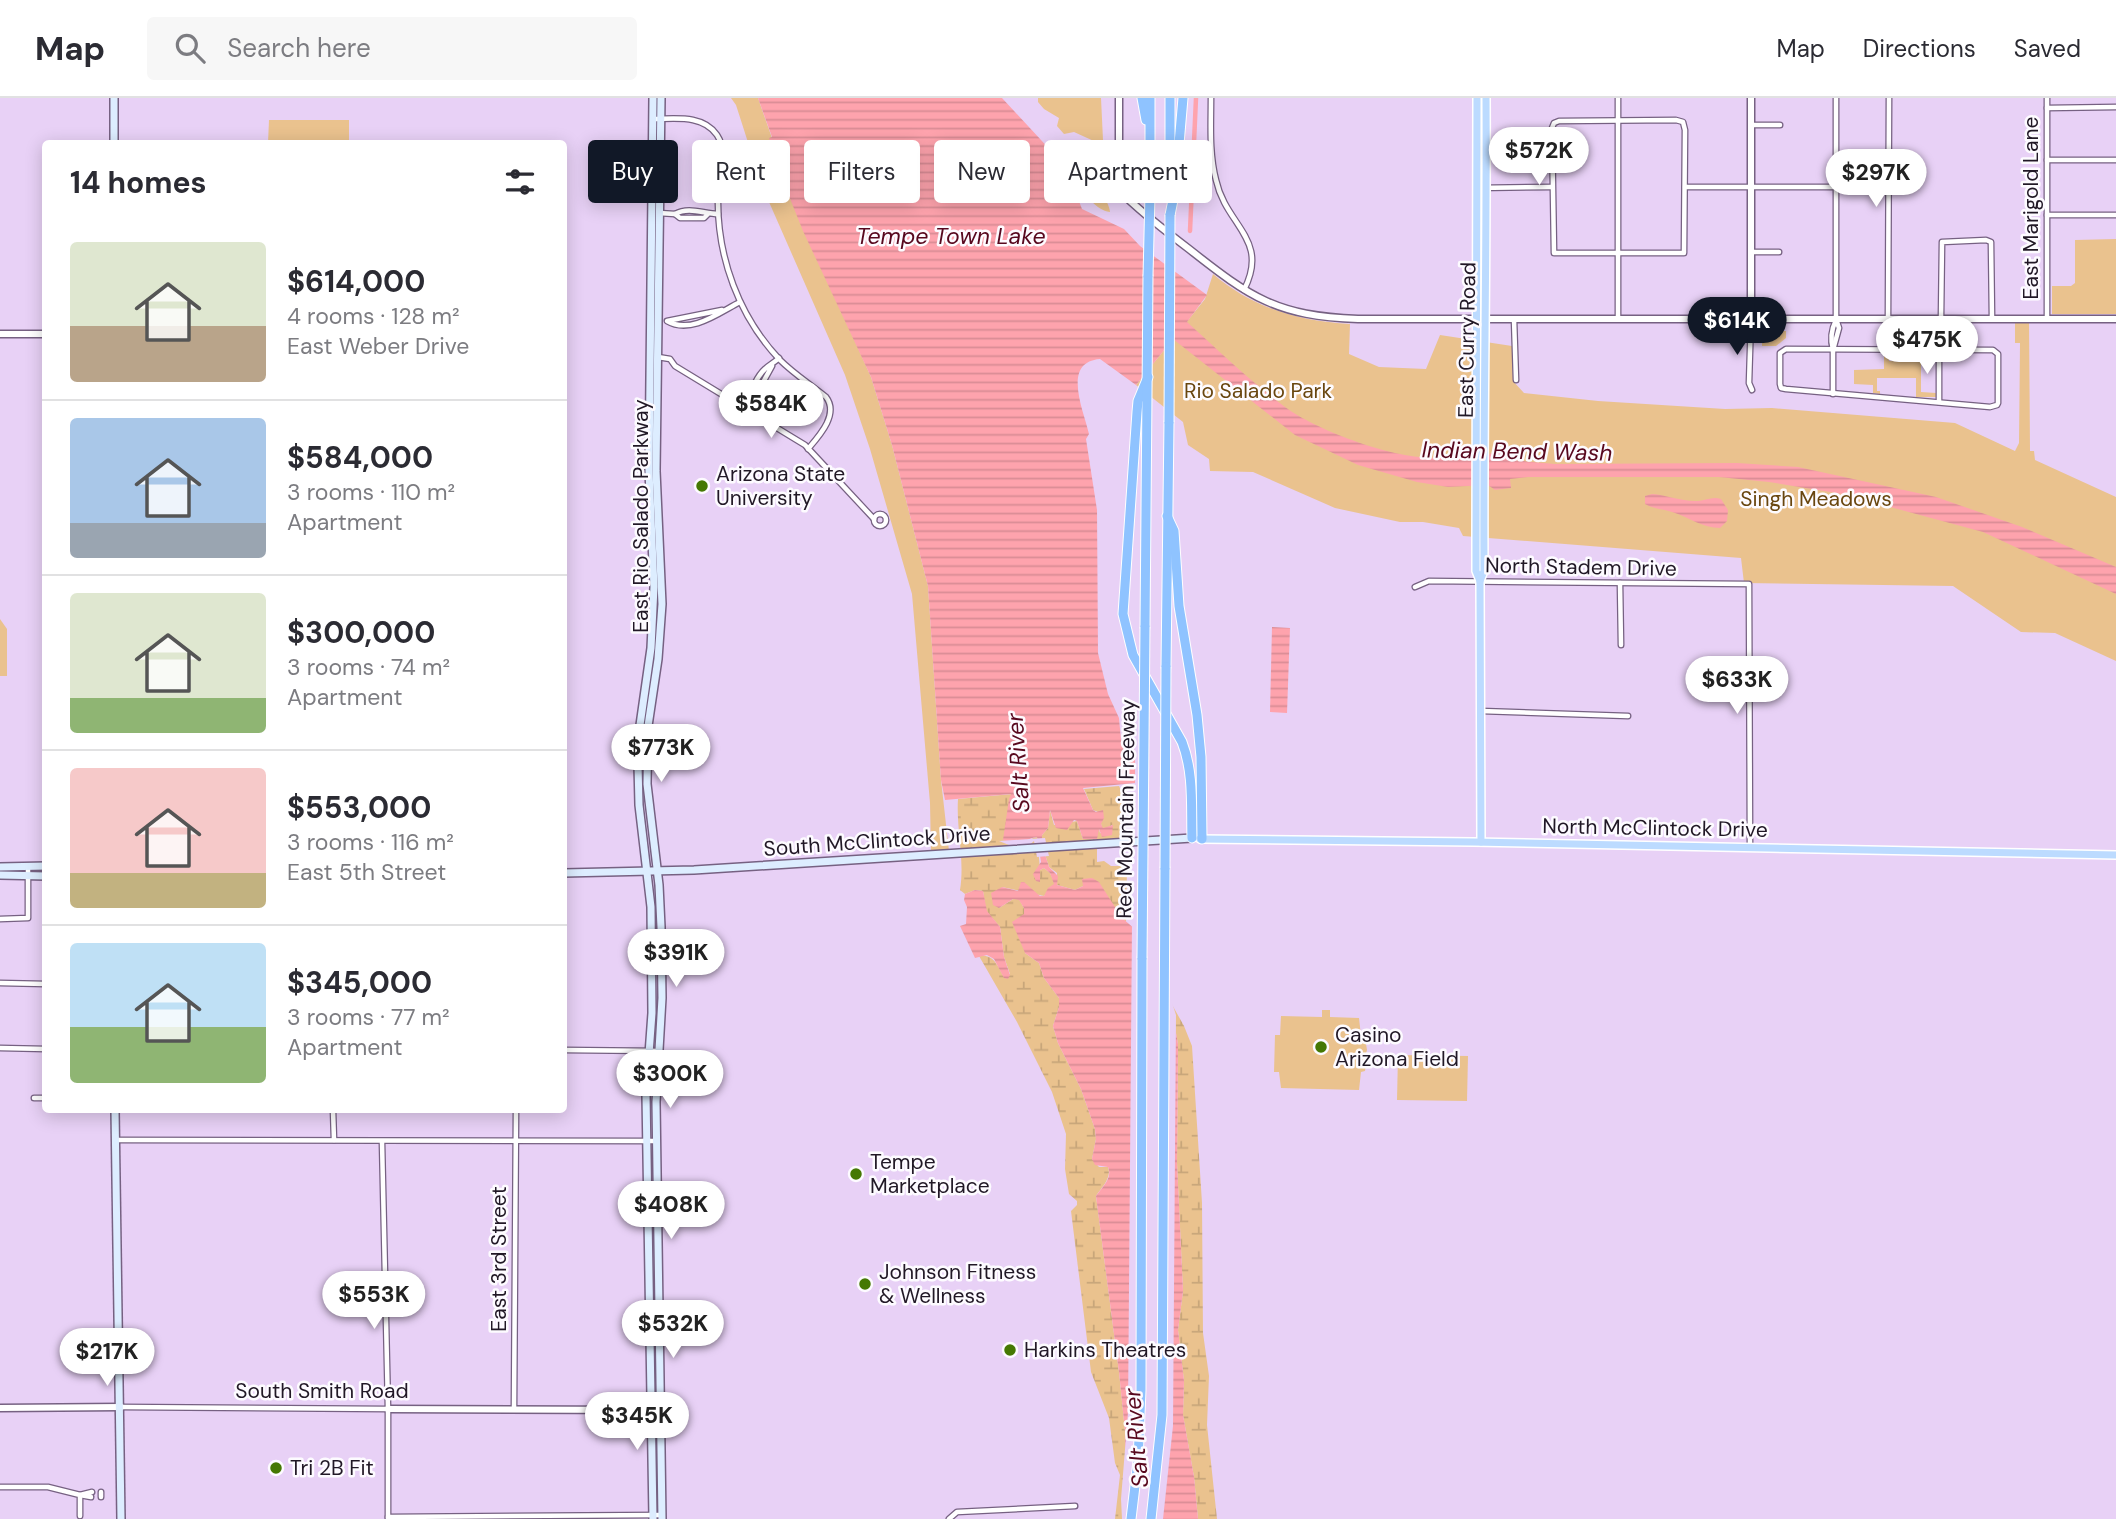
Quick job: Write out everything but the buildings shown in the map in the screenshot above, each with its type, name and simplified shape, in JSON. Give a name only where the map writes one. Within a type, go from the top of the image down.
[{"type":"highway","points":[[1142,98],[1149,133]]},
{"type":"highway","name":"Red Mountain Freeway","points":[[1130,1519],[1138,1461],[1141,1390],[1150,98]]},
{"type":"highway","name":"Red Mountain Freeway","points":[[1152,1519],[1162,1399],[1170,98]]},
{"type":"highway","points":[[1170,215],[1175,190],[1183,98]]},
{"type":"highway","points":[[1148,377],[1138,401],[1122,614],[1133,655],[1187,755],[1197,839]]},
{"type":"highway","points":[[1167,516],[1174,531],[1179,606],[1201,757],[1197,839]]},
{"type":"main road","points":[[114,98],[114,140]]},
{"type":"main road","name":"East Rio Salado Parkway","points":[[652,1517],[648,1410],[651,1141],[659,1051],[662,944],[657,872],[648,806],[647,755],[662,604],[656,481],[658,357],[663,321],[653,98]]},
{"type":"main road","name":"East Rio Salado Parkway","points":[[661,98],[656,119],[649,321],[649,492],[654,596],[638,765],[639,805],[651,908],[649,1051],[662,1517]]},
{"type":"main road","name":"East Curry Road","points":[[1477,98],[1475,319],[1480,452]]},
{"type":"main road","name":"East Curry Road","points":[[1481,842],[1479,581],[1476,571],[1487,188],[1486,98]]},
{"type":"main road","name":"South McClintock Drive","points":[[567,873],[657,872],[1197,839]]},
{"type":"main road","name":"North McClintock Drive","points":[[1197,839],[2116,855]]},
{"type":"main road","points":[[0,867],[42,866]]},
{"type":"main road","points":[[0,876],[42,876]]},
{"type":"main road","points":[[115,1113],[121,1519]]},
{"type":"street","points":[[1119,98],[1119,178],[1127,198],[1243,291],[1279,307],[1318,316],[1358,319],[2116,319]]},
{"type":"street","points":[[1210,98],[1211,148],[1216,182],[1224,203],[1253,253],[1252,274],[1243,291]]},
{"type":"street","points":[[1618,98],[1618,318]]},
{"type":"street","points":[[1751,98],[1749,383],[1752,390]]},
{"type":"street","points":[[1833,394],[1834,336],[1839,328],[1836,319],[1836,98]]},
{"type":"street","points":[[1888,320],[1889,98]]},
{"type":"street","name":"East Marigold Lane","points":[[2047,98],[2047,319]]},
{"type":"street","points":[[2047,108],[2116,107]]},
{"type":"street","points":[[656,119],[697,121],[718,136],[723,154],[718,215],[727,267],[740,302],[759,334],[779,359],[830,403],[830,418],[808,449]]},
{"type":"street","points":[[1618,120],[1683,122],[1684,253],[1553,253],[1553,123],[1618,120]]},
{"type":"street","points":[[1752,125],[1780,125]]},
{"type":"street","points":[[2047,160],[2116,160]]},
{"type":"street","points":[[1477,188],[1552,187]]},
{"type":"street","points":[[1685,187],[1888,187]]},
{"type":"street","points":[[659,213],[704,211],[718,215]]},
{"type":"street","points":[[2047,215],[2116,215]]},
{"type":"street","points":[[1939,402],[1942,242],[1991,242],[1992,319]]},
{"type":"street","points":[[1751,252],[1779,252]]},
{"type":"street","points":[[649,321],[722,310],[740,302]]},
{"type":"street","points":[[1514,318],[1516,380]]},
{"type":"street","points":[[0,334],[42,334]]},
{"type":"street","points":[[1939,349],[1997,351],[1997,405],[1782,388],[1782,350],[1939,349]]},
{"type":"street","points":[[658,357],[670,359],[675,366],[808,449],[874,519]]},
{"type":"street","points":[[745,408],[779,359]]},
{"type":"street","name":"North Stadem Drive","points":[[1415,587],[1429,581],[1749,584],[1750,848]]},
{"type":"street","points":[[1620,583],[1621,645]]},
{"type":"street","points":[[1481,712],[1628,716]]},
{"type":"street","points":[[0,919],[28,918],[28,866]]},
{"type":"street","points":[[0,983],[42,984]]},
{"type":"street","points":[[0,1048],[42,1048]]},
{"type":"street","points":[[567,1050],[659,1051]]},
{"type":"street","points":[[34,1098],[42,1098]]},
{"type":"street","points":[[333,1113],[334,1140]]},
{"type":"street","name":"East 3rd Street","points":[[514,1409],[516,1113]]},
{"type":"street","points":[[116,1140],[651,1141]]},
{"type":"street","points":[[382,1142],[388,1518],[662,1517]]},
{"type":"street","name":"South Smith Road","points":[[0,1408],[659,1410]]},
{"type":"street","points":[[0,1487],[48,1487],[80,1495],[93,1494]]},
{"type":"street","points":[[80,1495],[80,1516]]},
{"type":"street","points":[[949,1519],[960,1512],[1075,1506]]},
{"type":"green space","points":[[731,98],[758,98],[773,140],[747,140],[736,105]]},
{"type":"green space","points":[[1038,98],[1101,98],[1103,140],[1092,140],[1074,132],[1064,134],[1057,126],[1059,118],[1038,102]]},
{"type":"green space","points":[[269,120],[349,120],[349,140],[268,140]]},
{"type":"green space","points":[[790,197],[871,377],[892,445],[928,586],[941,780],[949,851],[931,852],[930,803],[912,594],[870,449],[845,375],[769,203],[790,203]]},
{"type":"green space","points":[[1094,203],[1107,203],[1110,212],[1105,211]]},
{"type":"green space","points":[[2116,239],[2116,314],[2052,314],[2052,286],[2071,286],[2075,283],[2075,240]]},
{"type":"green space","name":"Singh Meadows","points":[[1213,274],[1244,296],[1277,311],[1312,320],[1350,324],[1349,354],[1379,367],[1426,369],[1440,335],[1512,346],[1513,381],[1524,393],[1598,401],[1725,409],[1772,408],[1955,423],[2015,451],[2019,443],[2020,343],[2015,343],[2015,319],[2029,319],[2030,451],[2034,451],[2035,460],[2116,497],[2116,661],[2055,633],[2021,632],[1953,586],[1744,583],[1741,558],[1463,536],[1459,528],[1423,522],[1400,522],[1335,508],[1253,472],[1210,471],[1209,459],[1188,445],[1183,422],[1136,385],[1205,299]]},
{"type":"green space","points":[[1762,331],[1786,331],[1786,338],[1776,346],[1762,346]]},
{"type":"green space","points":[[1884,353],[1888,353],[1889,361],[1918,362],[1919,353],[1935,353],[1936,357],[1921,356],[1921,392],[1936,393],[1936,397],[1916,397],[1916,378],[1877,378],[1877,391],[1880,391],[1880,394],[1873,393],[1873,385],[1854,384],[1854,370],[1884,369]]},
{"type":"green space","points":[[0,619],[7,629],[7,676],[0,676]]},
{"type":"green space","points":[[1119,786],[1125,805],[1123,831],[1121,837],[1097,846],[1097,862],[1104,861],[1111,866],[1124,866],[1127,869],[1126,922],[1083,886],[1075,890],[1057,885],[1057,873],[1049,867],[1042,845],[1042,835],[1048,828],[1050,810],[1054,825],[1077,821],[1083,839],[1099,829],[1100,833],[1112,835],[1112,825],[1106,829],[1102,828],[1098,812],[1093,810],[1084,789]]},
{"type":"green space","points":[[1012,794],[1025,844],[1037,837],[1040,870],[1044,868],[1050,873],[1055,884],[1044,896],[1002,887],[999,908],[1013,899],[1019,899],[1024,908],[1025,953],[1039,963],[1044,978],[1059,998],[1053,1026],[1058,1043],[1081,1089],[1095,1129],[1092,1159],[1099,1167],[1108,1167],[1109,1171],[1106,1182],[1096,1196],[1125,1431],[1125,1519],[1115,1519],[1120,1475],[1115,1463],[1109,1418],[1091,1372],[1071,1211],[1077,1201],[1069,1194],[1065,1169],[1066,1134],[1052,1092],[1017,1022],[979,956],[992,959],[1004,977],[1010,974],[1004,957],[1000,927],[986,911],[983,891],[975,890],[965,894],[960,890],[962,867],[958,799]]},
{"type":"green space","points":[[1170,1001],[1192,1046],[1202,1203],[1203,1333],[1209,1376],[1207,1425],[1217,1519],[1198,1519],[1183,1415],[1184,1381],[1178,1330],[1183,1291],[1177,1163],[1178,1044]]},
{"type":"green space","name":"Casino Arizona Field","points":[[1322,1010],[1330,1010],[1330,1017],[1359,1018],[1367,1057],[1365,1071],[1361,1072],[1359,1090],[1281,1088],[1279,1072],[1274,1072],[1275,1035],[1280,1035],[1281,1016],[1322,1017]]},
{"type":"green space","points":[[1398,1055],[1468,1056],[1467,1101],[1397,1100]]},
{"type":"water","name":"Tempe Town Lake","points":[[758,98],[1002,98],[1044,143],[1044,203],[1080,203],[1082,209],[1124,229],[1140,246],[1207,295],[1187,322],[1285,407],[1318,426],[1361,443],[1426,458],[1443,457],[1457,450],[1483,456],[1499,448],[1511,450],[1511,460],[1555,464],[1737,463],[1798,467],[1936,497],[2022,527],[2116,567],[2116,594],[1983,532],[1842,494],[1769,482],[1719,477],[1528,477],[1510,479],[1511,488],[1495,490],[1488,485],[1448,487],[1417,482],[1358,465],[1295,435],[1173,339],[1136,385],[1100,359],[1088,362],[1081,369],[1078,389],[1089,434],[1086,439],[1097,510],[1098,653],[1108,694],[1119,718],[1121,740],[1135,750],[1135,783],[1083,788],[1093,810],[1103,810],[1103,828],[1113,825],[1112,835],[1102,837],[1099,829],[1097,839],[1083,839],[1077,821],[1074,820],[1067,830],[1056,828],[1050,810],[1048,828],[1042,835],[1042,845],[1049,867],[1058,876],[1057,885],[1075,890],[1083,886],[1082,879],[1092,878],[1099,882],[1122,918],[1149,941],[1170,1001],[1178,1044],[1177,1163],[1183,1291],[1178,1330],[1184,1381],[1183,1415],[1198,1519],[1125,1519],[1125,1431],[1096,1196],[1106,1182],[1109,1171],[1108,1167],[1095,1165],[1092,1159],[1095,1129],[1081,1089],[1058,1043],[1053,1026],[1059,998],[1044,978],[1039,963],[1025,953],[1012,922],[1024,914],[1024,908],[1019,900],[1013,899],[999,908],[993,905],[991,893],[1002,887],[1018,891],[1021,882],[1024,882],[1040,896],[1044,896],[1054,884],[1050,873],[1044,868],[1040,870],[1040,882],[1036,881],[1033,874],[1041,862],[1037,837],[1019,843],[1003,840],[1011,794],[945,800],[941,780],[928,586],[892,445],[871,377],[790,198],[790,140],[770,140],[772,137]]},
{"type":"water","points":[[1652,494],[1692,501],[1721,499],[1728,510],[1727,521],[1720,528],[1714,528],[1651,507],[1645,504],[1645,496]]},
{"type":"water","points":[[1272,627],[1290,628],[1287,713],[1270,712]]},
{"type":"water","points":[[975,890],[983,891],[987,911],[1000,927],[1004,957],[1010,975],[1008,979],[1004,978],[994,959],[987,955],[975,958],[960,926],[966,924],[965,894]]},
{"type":"pier","points":[[1045,838],[1049,856],[1037,857],[1034,841],[1027,847],[1014,847],[999,841]]},
{"type":"pier","points":[[1132,922],[1152,940],[1176,1015],[1173,1426],[1163,1519],[1122,1519],[1121,1499],[1128,1412]]},
{"type":"waterway","points":[[1190,231],[1196,98]]},
{"type":"place","name":"Arizona State University","points":[[702,486]]},
{"type":"place","name":"Casino Arizona Field","points":[[1321,1047]]},
{"type":"place","name":"Tempe Marketplace","points":[[856,1174]]},
{"type":"place","name":"Johnson Fitness & Wellness","points":[[865,1284]]},
{"type":"place","name":"Harkins Theatres","points":[[1010,1350]]},
{"type":"place","name":"Tri 2B Fit","points":[[276,1468]]},
{"type":"park label","name":"Rio Salado Park","points":[[1258,391]]},
{"type":"water label","name":"Indian Bend Wash","points":[[1517,451]]},
{"type":"water label","name":"Salt River","points":[[1018,763]]},
{"type":"water label","name":"Salt River","points":[[1136,1438]]}]
